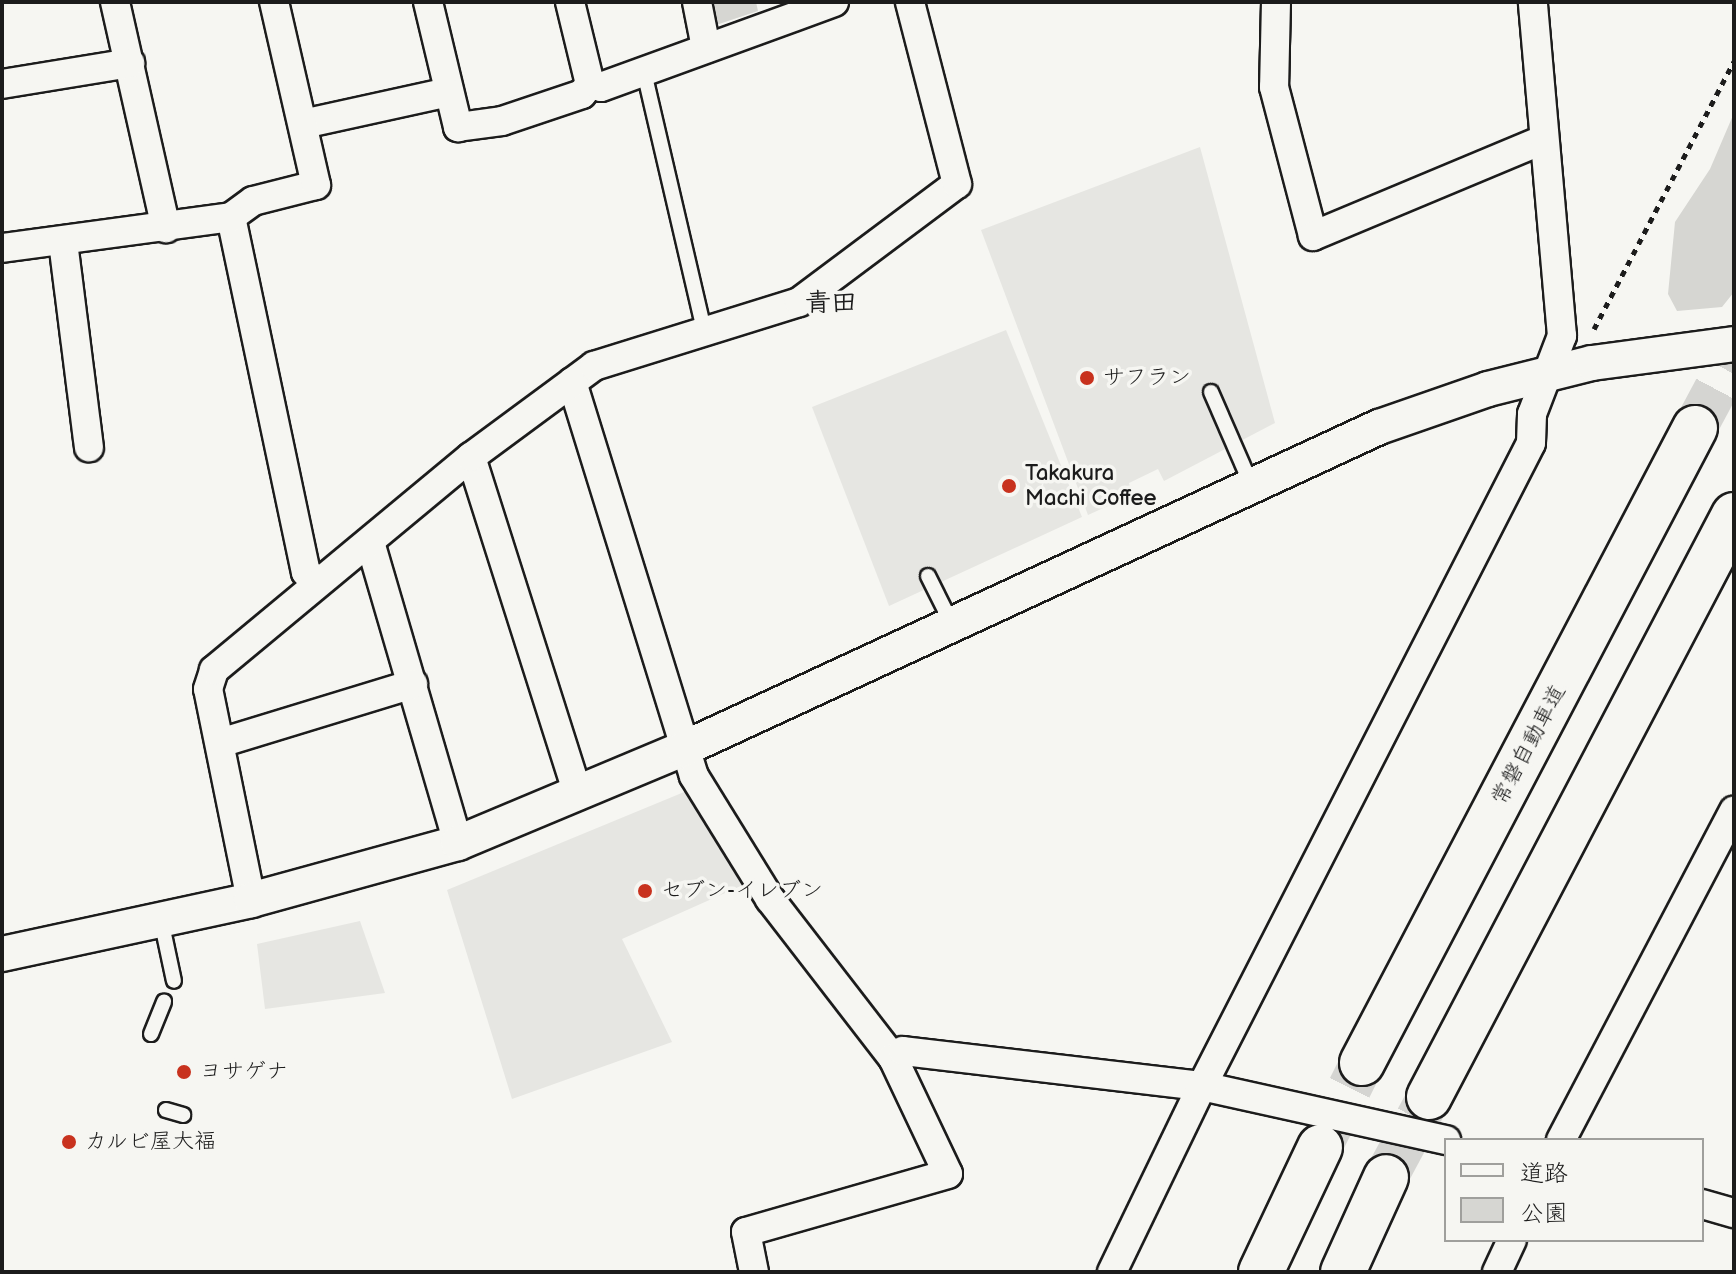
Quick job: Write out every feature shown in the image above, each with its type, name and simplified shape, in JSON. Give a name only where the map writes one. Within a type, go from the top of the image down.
[{"type":"highway","name":"常磐自動車道","points":[[1362,1063],[1695,428]]},
{"type":"highway","points":[[1429,1097],[1734,515]]},
{"type":"highway","points":[[1261,1272],[1320,1147]]},
{"type":"highway","points":[[1343,1272],[1386,1177]]},
{"type":"street","points":[[115,2],[166,228]]},
{"type":"street","points":[[2,248],[231,217],[253,201],[316,185],[274,2]]},
{"type":"street","points":[[428,2],[458,127],[502,121],[582,94],[590,84]]},
{"type":"street","points":[[570,2],[590,84]]},
{"type":"street","points":[[697,2],[706,48]]},
{"type":"street","points":[[590,84],[601,87],[834,2]]},
{"type":"street","points":[[251,900],[208,689],[214,670],[471,457],[594,366],[799,302],[957,184],[910,2]]},
{"type":"street","points":[[1276,2],[1274,87],[1313,236],[1542,140]]},
{"type":"street","points":[[1112,1272],[1202,1086],[1531,443],[1532,414],[1543,376],[1562,336],[1542,140],[1533,2]]},
{"type":"street","points":[[2,84],[130,63]]},
{"type":"street","points":[[303,124],[448,92]]},
{"type":"street","points":[[231,217],[306,572],[317,582]]},
{"type":"street","points":[[63,242],[89,447]]},
{"type":"street","points":[[2,954],[251,900],[458,843],[683,749],[1379,427],[1592,363],[1734,344]]},
{"type":"street","points":[[572,382],[683,749],[702,793],[770,899],[893,1058],[948,1174],[746,1232],[754,1272]]},
{"type":"street","points":[[471,457],[578,795]]},
{"type":"street","points":[[370,542],[458,843]]},
{"type":"street","points":[[220,743],[413,684]]},
{"type":"street","points":[[1562,1138],[1734,811]]},
{"type":"street","points":[[893,1058],[903,1051],[1202,1086],[1444,1140]]},
{"type":"street","points":[[1704,1205],[1734,1213]]},
{"type":"street","points":[[1497,1272],[1511,1242]]},
{"type":"lane","points":[[644,72],[704,330]]},
{"type":"lane","points":[[1211,392],[1251,484]]},
{"type":"lane","points":[[928,576],[952,624]]},
{"type":"lane","points":[[161,920],[174,981]]},
{"type":"lane","points":[[151,1034],[164,1002]]},
{"type":"lane","points":[[166,1110],[183,1115]]},
{"type":"path","points":[[1593,331],[1734,61]]},
{"type":"shaded area","points":[[1200,147],[1275,423],[1164,481],[1158,469],[1129,483],[1132,495],[1088,515],[981,230]]},
{"type":"shaded area","points":[[1006,330],[1082,517],[889,606],[812,407]]},
{"type":"shaded area","points":[[689,790],[743,885],[622,939],[672,1042],[512,1099],[447,890]]},
{"type":"shaded area","points":[[360,921],[385,993],[265,1009],[257,944]]},
{"type":"green space","points":[[710,2],[756,2],[758,11],[716,25]]},
{"type":"green space","points":[[1734,113],[1734,292],[1722,307],[1677,311],[1668,294],[1675,222],[1710,169]]},
{"type":"tunnel","points":[[1695,428],[1734,355]]},
{"type":"tunnel","points":[[1320,1147],[1362,1063]]},
{"type":"tunnel","points":[[1386,1177],[1429,1097]]},
{"type":"place","name":"サフラン","points":[[1087,378]]},
{"type":"place","name":"Takakura Machi Coffee","points":[[1009,486]]},
{"type":"place","name":"セブン-イレブン","points":[[645,891]]},
{"type":"place","name":"ヨサゲナ","points":[[184,1072]]},
{"type":"place","name":"カルビ屋大福","points":[[69,1142]]},
{"type":"district","name":"青田","points":[[831,304]]}]
